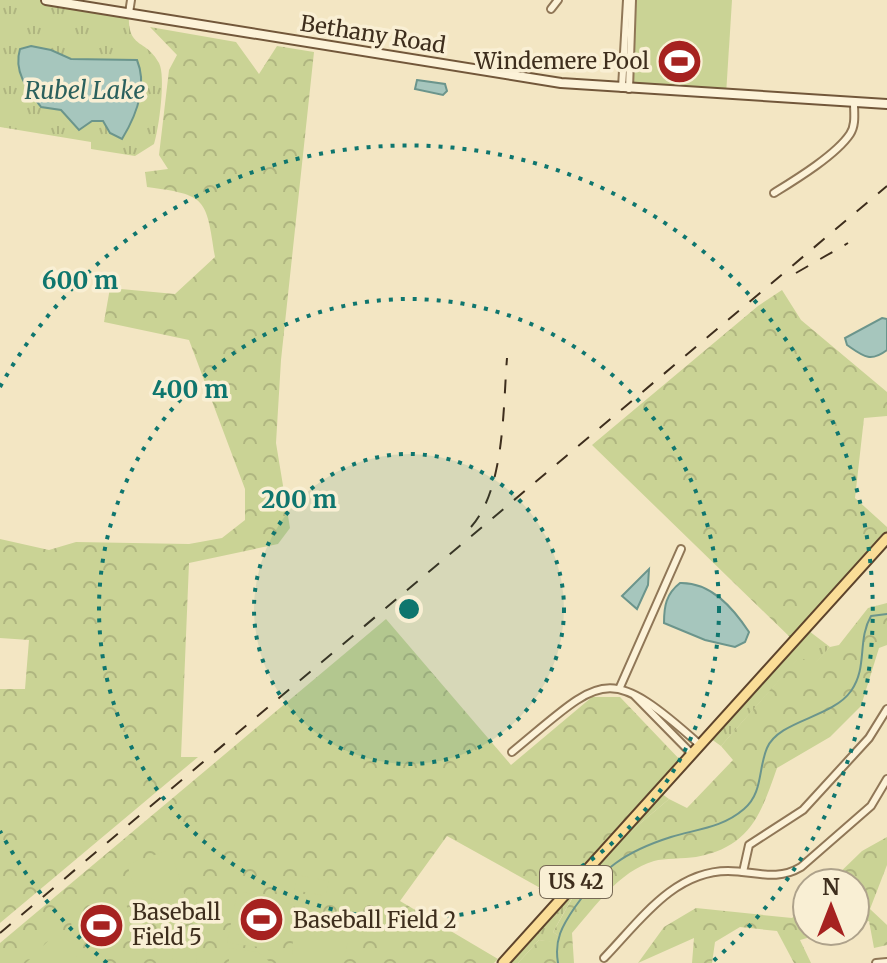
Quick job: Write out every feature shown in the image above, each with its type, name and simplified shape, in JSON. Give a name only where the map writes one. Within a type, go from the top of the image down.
[{"type":"main road","name":"Bethany Road","points":[[46,0],[523,77],[625,88],[887,104]]},
{"type":"main road","name":"US 42","points":[[503,963],[887,538]]},
{"type":"street","points":[[129,13],[131,0]]},
{"type":"street","points":[[551,9],[558,0]]},
{"type":"street","points":[[625,88],[630,0]]},
{"type":"street","points":[[774,193],[798,179],[846,139],[854,123],[854,103]]},
{"type":"street","points":[[620,687],[681,549]]},
{"type":"street","points":[[512,752],[581,695],[601,688],[620,687],[654,704],[699,744]]},
{"type":"street","points":[[633,693],[691,753]]},
{"type":"street","points":[[743,872],[749,845],[803,810],[869,738],[887,709]]},
{"type":"street","points":[[604,958],[674,888],[711,873],[743,872],[774,877],[801,867],[871,806],[887,779]]},
{"type":"street","points":[[876,963],[887,962]]},
{"type":"green space","points":[[0,0],[45,0],[129,13],[131,33],[154,55],[161,70],[161,103],[154,144],[135,156],[91,149],[91,142],[0,127]]},
{"type":"green space","name":"Windemere Pool","points":[[632,0],[732,0],[726,95],[629,89]]},
{"type":"green space","points":[[150,27],[236,42],[259,74],[277,46],[314,52],[281,360],[276,443],[290,528],[278,544],[189,563],[181,757],[198,757],[0,923],[0,689],[25,689],[29,640],[0,638],[0,539],[49,550],[76,542],[189,544],[222,538],[245,520],[245,489],[189,340],[104,322],[110,288],[175,294],[215,257],[209,222],[200,203],[182,193],[147,187],[145,172],[168,169],[159,155],[169,70],[177,55]]},
{"type":"green space","points":[[782,290],[801,320],[887,392],[887,416],[864,418],[855,498],[887,527],[887,538],[794,641],[592,445],[758,306]]},
{"type":"green space","points":[[887,603],[887,645],[879,648],[861,706],[830,737],[777,768],[759,814],[741,837],[714,852],[696,857],[654,861],[619,881],[572,933],[574,963],[518,963],[539,940],[557,942],[559,936],[553,932],[588,871],[560,899],[447,836],[400,901],[498,959],[494,963],[0,963],[0,943],[386,619],[511,765],[592,697],[620,697],[683,763],[596,861],[669,799],[687,808],[733,760],[721,746],[799,657],[814,664],[830,647],[839,645],[868,608]]},
{"type":"green space","points":[[805,628],[830,647],[814,665],[799,658],[721,746],[707,736]]},
{"type":"green space","points":[[658,791],[669,799],[592,865]]},
{"type":"green space","points":[[887,837],[887,865],[871,906],[871,867],[846,867],[862,851]]},
{"type":"green space","points":[[166,851],[172,854],[185,897],[155,900],[147,897],[134,884],[128,864]]},
{"type":"green space","points":[[589,867],[553,932],[559,936],[557,943],[539,940],[518,963],[503,963]]},
{"type":"green space","points":[[297,875],[329,881],[326,896],[294,890]]},
{"type":"green space","name":"Baseball Field 5","points":[[110,890],[127,906],[129,925],[121,943],[103,958],[72,929],[71,922]]},
{"type":"green space","name":"Baseball Field 2","points":[[243,892],[294,905],[286,931],[273,944],[253,946],[227,942],[237,895]]},
{"type":"green space","points":[[696,908],[791,918],[791,947],[803,947],[811,963],[794,963],[777,931],[740,927],[715,942],[712,963],[692,963],[694,938],[638,963],[664,927]]},
{"type":"green space","points":[[871,910],[887,925],[887,945],[874,948]]},
{"type":"green space","points":[[316,914],[349,939],[342,963],[299,963],[292,955],[293,939]]},
{"type":"green space","points":[[51,938],[61,938],[82,963],[26,963]]},
{"type":"green space","points":[[175,938],[198,942],[196,963],[161,963],[162,959],[172,960]]},
{"type":"green space","points":[[229,948],[258,952],[271,963],[229,963]]},
{"type":"water","name":"Rubel Lake","points":[[31,46],[71,59],[137,60],[141,91],[132,121],[122,139],[110,133],[103,121],[92,121],[79,130],[61,110],[41,107],[23,80],[18,65],[20,49]]},
{"type":"water","points":[[417,80],[445,84],[447,91],[443,95],[415,89]]},
{"type":"water","points":[[882,318],[887,319],[887,350],[871,357],[847,345],[845,338]]},
{"type":"water","points":[[649,569],[648,585],[637,609],[622,596]]},
{"type":"water","points":[[680,583],[702,587],[720,598],[749,632],[745,642],[735,647],[705,640],[664,623],[667,601]]},
{"type":"waterway","points":[[558,963],[557,947],[563,927],[585,893],[605,872],[627,855],[671,837],[727,820],[750,803],[757,788],[764,756],[773,739],[832,707],[851,691],[859,673],[864,634],[871,616],[887,614]]},
{"type":"railway","points":[[0,933],[887,186]]},
{"type":"railway","points":[[796,273],[848,243]]},
{"type":"railway","points":[[471,527],[482,511],[496,470],[507,358]]},
{"type":"place","name":"Windemere Pool","points":[[680,61]]},
{"type":"place","name":"Baseball Field 2","points":[[262,920]]},
{"type":"place","name":"Baseball Field 5","points":[[101,925]]}]
